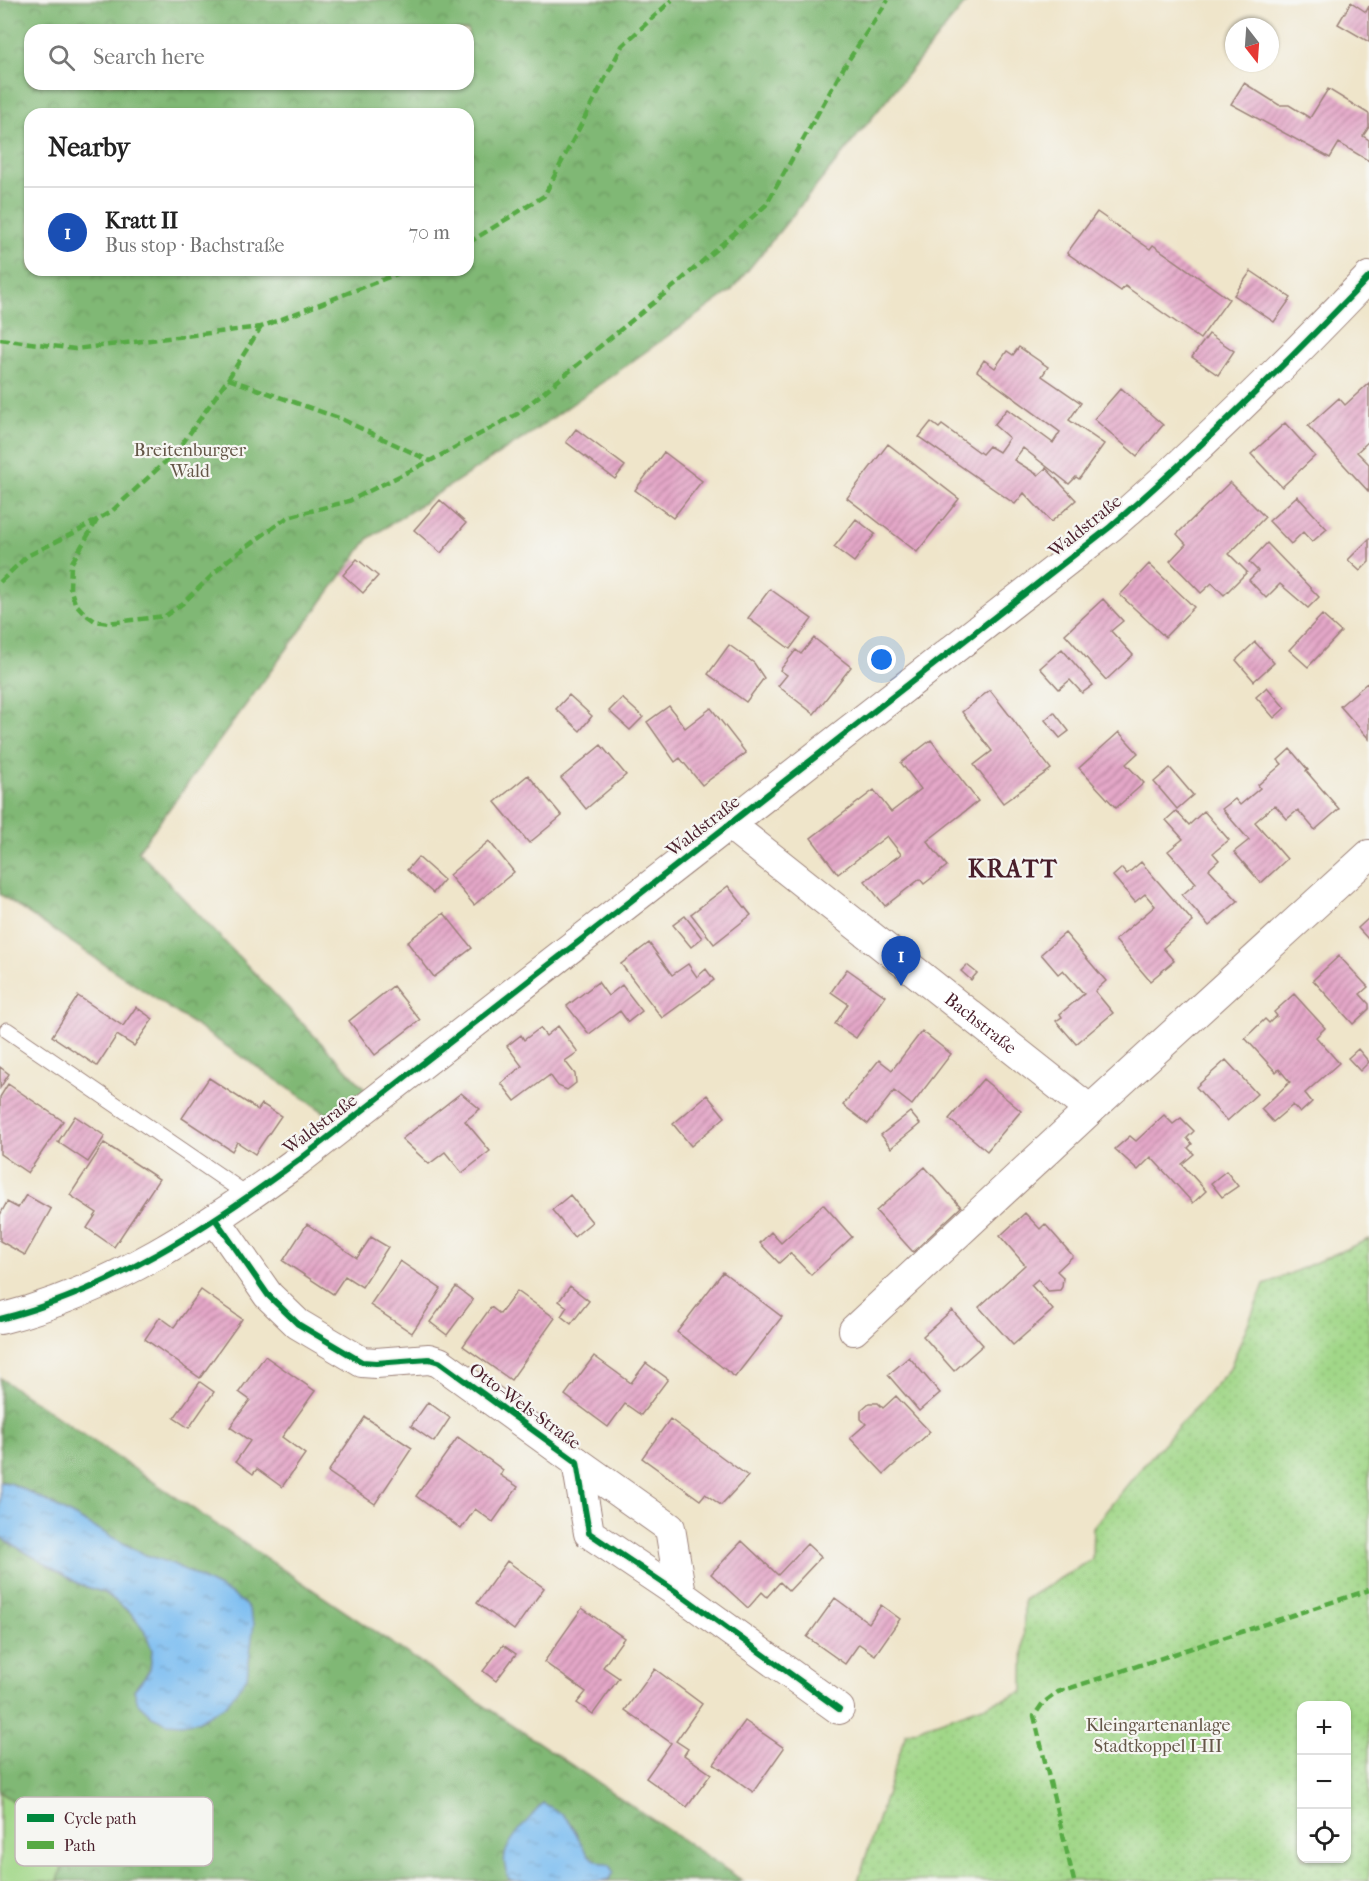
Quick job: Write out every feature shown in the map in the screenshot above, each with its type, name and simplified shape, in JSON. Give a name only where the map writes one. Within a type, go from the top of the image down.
[{"type":"street","name":"Waldstraße","points":[[0,1319],[54,1303],[91,1288],[131,1268],[215,1219],[389,1090],[1110,527],[1172,474],[1270,380],[1369,276]]},
{"type":"street","name":"Bachstraße","points":[[729,824],[1090,1110]]},
{"type":"street","points":[[854,1330],[1369,855]]},
{"type":"street","name":"Otto-Wels-Straße","points":[[215,1219],[268,1295],[298,1324],[362,1362],[429,1359],[439,1362],[670,1528],[681,1595]]},
{"type":"street","name":"Otto-Wels-Straße","points":[[577,1462],[589,1533],[681,1595],[839,1709]]},
{"type":"lane","points":[[7,1030],[249,1196]]},
{"type":"green space","name":"Breitenburger Wald","points":[[0,0],[968,0],[731,291],[530,434],[369,538],[138,851],[366,1090],[330,1116],[0,894]]},
{"type":"green space","name":"Kleingartenanlage Stadtkoppel I-III","points":[[1369,1239],[1369,1881],[858,1881],[906,1733],[1023,1692],[1024,1600],[1092,1559],[1093,1527],[1142,1467],[1229,1370],[1264,1285]]},
{"type":"green space","points":[[0,1378],[743,1881],[602,1881],[609,1879],[581,1846],[572,1825],[557,1811],[543,1803],[511,1842],[505,1855],[509,1879],[514,1881],[58,1881],[62,1866],[213,1866],[213,1797],[15,1797],[15,1802],[0,1791],[0,1537],[81,1585],[105,1593],[130,1613],[145,1631],[152,1650],[150,1670],[134,1690],[249,1663],[250,1643],[233,1595],[173,1564],[143,1554],[31,1493],[0,1481]]},
{"type":"green space","points":[[0,1791],[15,1802],[15,1866],[62,1866],[58,1881],[0,1881]]},
{"type":"water","points":[[0,1482],[10,1483],[31,1493],[143,1554],[173,1564],[233,1595],[248,1607],[254,1623],[247,1677],[226,1705],[199,1721],[181,1724],[167,1723],[152,1716],[138,1703],[134,1690],[150,1670],[152,1650],[145,1631],[131,1613],[105,1593],[81,1585],[0,1537]]},
{"type":"water","points":[[543,1803],[566,1819],[585,1851],[593,1859],[609,1865],[614,1873],[609,1879],[602,1881],[514,1881],[509,1879],[504,1861],[507,1849],[521,1828]]},
{"type":"building","points":[[1351,2],[1366,12],[1369,6],[1369,42],[1338,24]]},
{"type":"building","points":[[1244,83],[1279,105],[1289,105],[1310,118],[1328,89],[1369,114],[1369,127],[1363,136],[1369,140],[1369,161],[1339,143],[1330,158],[1231,104]]},
{"type":"building","points":[[1097,212],[1150,249],[1153,245],[1229,299],[1200,339],[1125,286],[1121,291],[1067,253]]},
{"type":"building","points":[[1251,271],[1291,298],[1274,322],[1234,295]]},
{"type":"building","points":[[1209,334],[1234,351],[1218,375],[1192,357]]},
{"type":"building","points":[[1019,347],[1048,367],[1042,376],[1081,403],[1069,420],[1104,444],[1079,479],[1076,477],[1069,484],[1023,448],[1014,460],[1038,475],[1046,468],[1076,500],[1051,522],[1024,493],[1015,504],[919,437],[931,422],[939,428],[942,425],[982,454],[989,446],[999,452],[1009,438],[994,425],[1007,409],[1053,443],[1060,432],[977,371],[984,360],[995,368],[1007,351],[1013,355]]},
{"type":"building","points":[[1369,383],[1369,441],[1357,452],[1369,464],[1369,492],[1308,426],[1339,398],[1345,405]]},
{"type":"building","points":[[1121,388],[1163,425],[1137,456],[1094,419]]},
{"type":"building","points":[[1285,423],[1315,456],[1282,487],[1251,454]]},
{"type":"building","points":[[576,429],[625,466],[615,479],[566,442]]},
{"type":"building","points":[[888,444],[959,499],[917,552],[847,498]]},
{"type":"building","points":[[664,452],[702,481],[673,518],[635,490]]},
{"type":"building","points":[[1230,482],[1265,517],[1229,554],[1247,572],[1224,595],[1212,583],[1201,593],[1170,561],[1186,544],[1177,534]]},
{"type":"building","points":[[1297,496],[1327,529],[1312,542],[1303,532],[1291,544],[1269,521]]},
{"type":"building","points":[[440,500],[466,523],[441,553],[414,530]]},
{"type":"building","points":[[856,519],[875,534],[854,562],[834,547]]},
{"type":"building","points":[[1369,539],[1369,562],[1360,571],[1348,560]]},
{"type":"building","points":[[1267,543],[1319,597],[1308,608],[1280,584],[1266,598],[1249,580],[1258,571],[1249,562]]},
{"type":"building","points":[[357,559],[378,576],[363,593],[343,575]]},
{"type":"building","points":[[1149,564],[1194,607],[1165,637],[1120,595]]},
{"type":"building","points":[[770,589],[812,619],[790,649],[748,618]]},
{"type":"building","points":[[1103,599],[1123,621],[1111,631],[1133,655],[1106,680],[1065,634]]},
{"type":"building","points":[[1322,615],[1341,632],[1308,667],[1289,650]]},
{"type":"building","points":[[814,638],[851,667],[814,714],[778,686],[787,675],[780,670],[796,650],[801,654]]},
{"type":"building","points":[[1255,642],[1274,663],[1254,681],[1236,660]]},
{"type":"building","points":[[729,645],[754,663],[764,678],[746,702],[708,674]]},
{"type":"building","points":[[1062,649],[1093,685],[1082,693],[1070,680],[1059,689],[1040,668]]},
{"type":"building","points":[[1367,683],[1369,686],[1369,739],[1340,706]]},
{"type":"building","points":[[1267,687],[1285,708],[1274,718],[1256,697]]},
{"type":"building","points":[[990,690],[1051,769],[1003,803],[974,765],[992,751],[962,712]]},
{"type":"building","points":[[569,695],[592,716],[580,731],[556,709]]},
{"type":"building","points":[[622,698],[643,717],[630,730],[609,711]]},
{"type":"building","points":[[669,706],[685,728],[711,708],[746,753],[702,785],[680,758],[675,762],[647,722]]},
{"type":"building","points":[[1054,712],[1069,731],[1060,738],[1045,720]]},
{"type":"building","points":[[1119,732],[1138,753],[1126,764],[1144,783],[1116,808],[1079,768]]},
{"type":"building","points":[[931,740],[978,801],[927,841],[947,866],[924,884],[920,879],[885,906],[865,881],[901,854],[887,836],[838,874],[811,838],[874,790],[891,812],[921,789],[901,763]]},
{"type":"building","points":[[601,745],[626,775],[586,809],[561,778]]},
{"type":"building","points":[[1290,749],[1339,809],[1315,830],[1298,810],[1287,819],[1275,805],[1255,822],[1287,859],[1261,883],[1234,852],[1249,840],[1222,809],[1235,799],[1240,805],[1260,788],[1258,785],[1282,764],[1278,760]]},
{"type":"building","points":[[1170,768],[1193,795],[1177,809],[1154,782]]},
{"type":"building","points":[[528,775],[562,816],[529,843],[495,802]]},
{"type":"building","points":[[1176,811],[1189,825],[1204,811],[1229,840],[1213,853],[1219,860],[1209,869],[1238,901],[1209,926],[1182,895],[1196,883],[1168,851],[1183,839],[1166,820]]},
{"type":"building","points":[[489,841],[514,872],[474,905],[449,875]]},
{"type":"building","points":[[418,857],[444,880],[433,893],[407,870]]},
{"type":"building","points":[[1141,862],[1193,922],[1163,948],[1174,961],[1150,981],[1115,940],[1155,906],[1145,894],[1135,902],[1113,876],[1122,868],[1127,874]]},
{"type":"building","points":[[728,886],[751,915],[714,944],[691,914]]},
{"type":"building","points":[[444,913],[472,948],[434,977],[407,942]]},
{"type":"building","points":[[685,916],[702,938],[691,947],[673,925]]},
{"type":"building","points":[[1369,918],[1369,940],[1358,928]]},
{"type":"building","points":[[1065,933],[1106,981],[1095,991],[1113,1013],[1076,1044],[1056,1021],[1062,1017],[1060,1014],[1084,994],[1063,970],[1058,974],[1041,954]]},
{"type":"building","points":[[649,943],[672,975],[688,964],[697,977],[706,969],[714,980],[662,1018],[621,964]]},
{"type":"building","points":[[1339,956],[1368,987],[1360,994],[1369,1004],[1369,1009],[1353,1024],[1313,980]]},
{"type":"building","points":[[967,965],[977,973],[971,980],[961,971]]},
{"type":"building","points":[[847,969],[885,996],[856,1038],[835,1024],[848,1004],[831,992]]},
{"type":"building","points":[[598,982],[608,996],[622,985],[642,1011],[628,1022],[620,1011],[589,1034],[567,1006]]},
{"type":"building","points":[[393,986],[420,1020],[375,1055],[349,1021]]},
{"type":"building","points":[[1294,994],[1325,1028],[1316,1037],[1339,1063],[1305,1093],[1312,1102],[1300,1113],[1293,1105],[1273,1122],[1261,1109],[1290,1082],[1279,1069],[1276,1072],[1245,1038],[1265,1019],[1269,1023],[1277,1016],[1274,1012]]},
{"type":"building","points":[[78,996],[123,1026],[136,1007],[153,1019],[134,1046],[117,1035],[97,1066],[52,1036]]},
{"type":"building","points":[[558,1026],[578,1052],[565,1061],[575,1074],[576,1083],[567,1090],[558,1086],[550,1075],[515,1101],[501,1083],[522,1066],[507,1046],[521,1035],[524,1040],[540,1028],[546,1036]]},
{"type":"building","points":[[922,1031],[951,1054],[912,1105],[894,1091],[868,1124],[843,1105],[879,1060],[892,1070]]},
{"type":"building","points":[[1358,1049],[1369,1062],[1360,1071],[1348,1058]]},
{"type":"building","points":[[1226,1060],[1257,1094],[1227,1121],[1196,1087]]},
{"type":"building","points":[[0,1067],[9,1074],[0,1088]]},
{"type":"building","points":[[209,1078],[258,1110],[262,1104],[281,1116],[255,1154],[237,1142],[232,1151],[182,1118]]},
{"type":"building","points":[[983,1079],[1021,1111],[987,1151],[949,1119]]},
{"type":"building","points":[[8,1084],[63,1121],[28,1173],[0,1154],[0,1097]]},
{"type":"building","points":[[461,1093],[480,1109],[465,1121],[490,1151],[462,1173],[445,1152],[429,1164],[402,1139]]},
{"type":"building","points":[[707,1095],[725,1117],[691,1146],[673,1124]]},
{"type":"building","points":[[910,1112],[920,1124],[891,1148],[881,1135]]},
{"type":"building","points":[[1164,1115],[1173,1124],[1181,1118],[1194,1131],[1187,1138],[1192,1144],[1188,1148],[1194,1154],[1182,1164],[1206,1191],[1193,1203],[1151,1157],[1138,1170],[1115,1149],[1130,1136],[1136,1141]]},
{"type":"building","points":[[75,1116],[105,1136],[88,1162],[58,1142]]},
{"type":"building","points":[[104,1143],[159,1179],[114,1247],[87,1228],[97,1213],[70,1195]]},
{"type":"building","points":[[925,1167],[961,1207],[913,1252],[876,1211]]},
{"type":"building","points":[[1226,1171],[1238,1186],[1222,1197],[1211,1183]]},
{"type":"building","points":[[26,1195],[51,1209],[25,1255],[0,1241],[0,1215],[7,1202],[18,1208]]},
{"type":"building","points":[[570,1195],[592,1222],[574,1237],[552,1210]]},
{"type":"building","points":[[823,1204],[852,1237],[811,1275],[790,1253],[779,1263],[760,1243],[771,1232],[781,1243]]},
{"type":"building","points":[[1025,1213],[1040,1229],[1045,1224],[1073,1256],[1057,1271],[1063,1277],[1060,1290],[1048,1291],[1038,1279],[1031,1285],[1053,1310],[1013,1345],[979,1307],[1025,1265],[1000,1236]]},
{"type":"building","points":[[307,1224],[357,1258],[371,1237],[388,1247],[362,1287],[345,1276],[333,1294],[283,1261]]},
{"type":"building","points":[[400,1261],[441,1289],[412,1333],[370,1305]]},
{"type":"building","points":[[723,1272],[782,1317],[735,1377],[677,1332]]},
{"type":"building","points":[[570,1286],[589,1301],[571,1324],[561,1316],[567,1307],[559,1301]]},
{"type":"building","points":[[456,1287],[473,1300],[447,1335],[430,1322]]},
{"type":"building","points":[[201,1290],[242,1319],[200,1378],[145,1339],[160,1317],[174,1327]]},
{"type":"building","points":[[517,1291],[555,1318],[511,1380],[463,1346],[491,1307],[500,1314]]},
{"type":"building","points":[[952,1310],[983,1345],[954,1371],[923,1336]]},
{"type":"building","points":[[265,1356],[315,1391],[282,1437],[305,1454],[282,1487],[257,1469],[253,1474],[236,1461],[250,1441],[230,1427],[250,1400],[239,1392]]},
{"type":"building","points":[[594,1356],[631,1383],[646,1363],[668,1379],[641,1415],[625,1404],[608,1427],[565,1395]]},
{"type":"building","points":[[909,1357],[940,1393],[919,1411],[888,1375]]},
{"type":"building","points":[[200,1382],[214,1392],[189,1428],[174,1418]]},
{"type":"building","points":[[896,1396],[930,1432],[884,1474],[850,1438],[866,1424],[861,1419],[861,1410],[869,1403],[878,1403],[883,1408]]},
{"type":"building","points":[[428,1402],[450,1418],[434,1442],[411,1426]]},
{"type":"building","points":[[365,1417],[412,1448],[375,1504],[328,1472]]},
{"type":"building","points":[[670,1419],[748,1476],[721,1505],[705,1494],[700,1500],[642,1458]]},
{"type":"building","points":[[458,1437],[503,1470],[500,1475],[518,1487],[493,1522],[475,1509],[461,1529],[416,1496]]},
{"type":"building","points":[[742,1541],[778,1575],[807,1544],[821,1557],[789,1591],[780,1582],[767,1597],[762,1592],[748,1608],[711,1574]]},
{"type":"building","points":[[507,1561],[544,1588],[514,1630],[477,1603]]},
{"type":"building","points":[[835,1598],[869,1623],[881,1605],[900,1619],[875,1655],[859,1644],[845,1664],[807,1637]]},
{"type":"building","points":[[582,1608],[624,1638],[603,1667],[619,1678],[593,1714],[577,1703],[586,1692],[544,1662]]},
{"type":"building","points":[[503,1645],[516,1654],[496,1681],[483,1671]]},
{"type":"building","points":[[655,1669],[702,1704],[676,1741],[688,1749],[684,1755],[711,1774],[687,1807],[646,1778],[671,1743],[625,1710]]},
{"type":"building","points":[[745,1721],[784,1748],[753,1792],[714,1764]]},
{"type":"marked path","points":[[474,239],[544,196],[622,46],[672,0]]},
{"type":"marked path","points":[[228,379],[339,418],[430,461],[517,414],[679,282],[766,205],[844,67],[888,0]]},
{"type":"marked path","points":[[0,339],[75,349],[261,327],[392,276]]},
{"type":"marked path","points":[[0,582],[27,556],[112,511],[178,450],[261,327]]},
{"type":"marked path","points":[[97,520],[71,564],[70,588],[75,603],[95,621],[108,623],[165,616],[182,604],[228,560],[288,517],[349,501],[430,461]]},
{"type":"marked path","points":[[1074,1881],[1034,1716],[1043,1703],[1058,1692],[1369,1590]]},
{"type":"cycle path","points":[[0,1319],[81,1292],[157,1254],[230,1209],[299,1160],[1110,527],[1242,405],[1369,277]]},
{"type":"cycle path","points":[[215,1219],[268,1295],[298,1324],[362,1362],[429,1359],[439,1362],[577,1462],[589,1533],[681,1595],[839,1709]]},
{"type":"place","name":"Kratt II","points":[[901,986]]},
{"type":"district","name":"KRATT","points":[[1013,869]]}]
